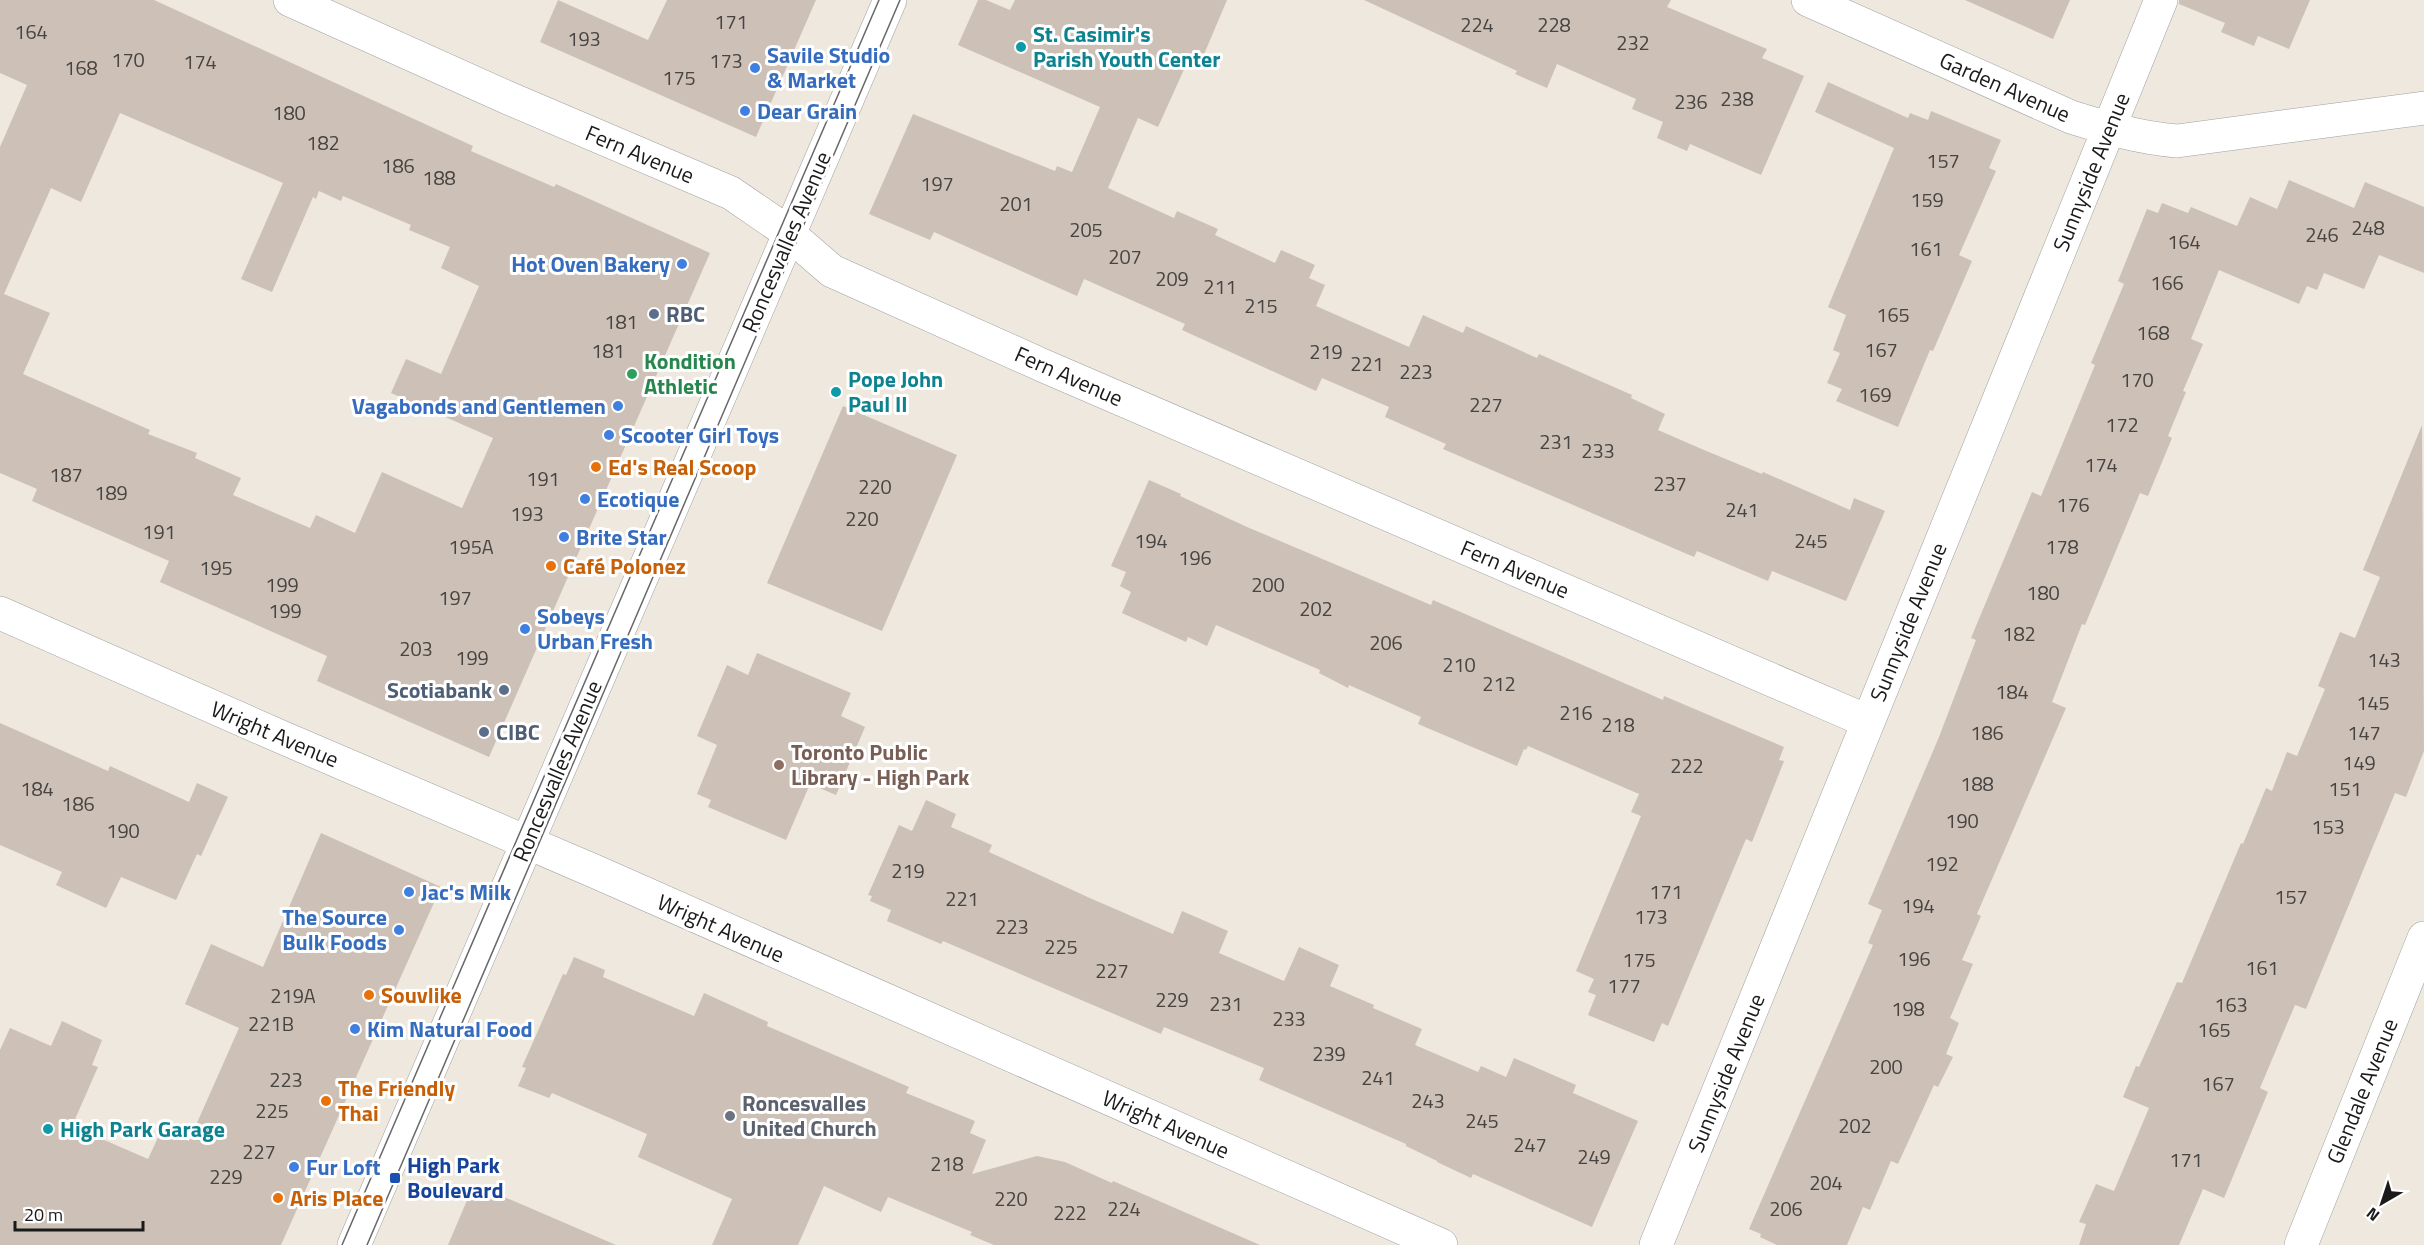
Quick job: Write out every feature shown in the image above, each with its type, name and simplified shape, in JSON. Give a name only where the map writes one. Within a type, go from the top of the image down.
[{"type":"street","name":"Fern Avenue","points":[[290,0],[506,97],[731,193],[789,234],[832,271],[1055,370],[1867,721]]},
{"type":"street","name":"Roncesvalles Avenue","points":[[354,1245],[890,0]]},
{"type":"street","name":"Garden Avenue","points":[[1808,0],[2071,117],[2108,129],[2177,141],[2424,108]]},
{"type":"street","name":"Sunnyside Avenue","points":[[1656,1245],[2161,0]]},
{"type":"street","name":"Wright Avenue","points":[[0,613],[527,842],[1441,1245]]},
{"type":"street","name":"Glendale Avenue","points":[[2301,1245],[2424,938]]},
{"type":"building","points":[[0,0],[154,0],[473,146],[471,151],[554,187],[556,184],[710,253],[489,757],[317,681],[327,656],[160,582],[169,561],[32,501],[37,489],[0,473],[0,147],[27,85],[0,73]],"holes":[[[120,113],[283,183],[241,279],[272,292],[313,197],[316,199],[319,191],[341,201],[343,196],[411,225],[409,230],[450,247],[441,268],[479,286],[441,374],[406,359],[391,393],[493,438],[462,508],[382,472],[355,533],[316,515],[310,528],[233,495],[241,478],[195,458],[197,453],[148,434],[150,430],[23,374],[50,313],[4,294],[51,188],[81,202]]]},
{"type":"building","points":[[558,0],[648,40],[667,0],[816,0],[756,137],[540,42]]},
{"type":"building","points":[[978,0],[986,0],[1010,10],[1015,0],[1227,0],[1202,59],[1191,54],[1158,127],[1138,118],[1108,188],[1174,218],[1177,211],[1218,229],[1215,235],[1275,263],[1281,250],[1315,265],[1309,278],[1325,285],[1316,306],[1409,347],[1423,315],[1463,333],[1466,326],[1537,358],[1539,354],[1632,395],[1631,398],[1665,414],[1658,430],[1850,510],[1854,498],[1885,511],[1846,601],[1772,571],[1768,581],[1697,551],[1694,557],[1443,449],[1446,444],[1385,417],[1389,407],[1322,378],[1316,391],[1182,330],[1185,324],[1084,279],[1077,296],[934,232],[930,240],[869,214],[913,114],[1055,171],[1057,166],[1072,172],[1100,107],[958,45]]},
{"type":"building","points":[[1364,0],[1671,0],[1667,7],[1767,49],[1762,58],[1804,76],[1761,175],[1690,144],[1687,151],[1657,138],[1663,122],[1632,109],[1636,99],[1557,64],[1547,88],[1515,74],[1517,71]]},
{"type":"building","points":[[1965,0],[2070,0],[2053,39]]},
{"type":"building","points":[[2179,0],[2310,0],[2289,49],[2258,36],[2254,46],[2221,32],[2225,23],[2179,4]]},
{"type":"building","points":[[1828,82],[1908,118],[1910,113],[1928,120],[1931,111],[2001,140],[1989,168],[1996,171],[1959,255],[1972,261],[1933,351],[1930,350],[1898,427],[1836,401],[1842,389],[1827,383],[1840,353],[1833,350],[1846,315],[1828,307],[1894,148],[1815,112]]},
{"type":"building","points":[[2289,180],[2354,208],[2365,182],[2424,207],[2424,273],[2379,255],[2364,289],[2324,273],[2317,290],[2307,286],[2299,304],[2219,270],[2191,339],[2203,344],[2183,391],[2186,392],[2168,436],[2172,438],[2148,496],[2140,493],[2085,625],[2082,624],[2052,702],[2066,708],[1977,914],[1981,916],[1962,960],[1973,964],[1950,1018],[1959,1023],[1946,1054],[1953,1057],[1938,1087],[1934,1085],[1898,1164],[1891,1161],[1870,1210],[1863,1207],[1847,1245],[1777,1245],[1760,1237],[1761,1234],[1749,1229],[1873,945],[1868,943],[1882,910],[1868,904],[1939,737],[1976,640],[1971,638],[2032,492],[2041,496],[2095,365],[2091,363],[2124,284],[2118,281],[2147,209],[2158,213],[2162,203],[2188,213],[2191,207],[2237,226],[2250,197],[2277,209]]},
{"type":"building","points":[[843,406],[957,455],[882,631],[767,583]]},
{"type":"building","points":[[2422,425],[2424,751],[2406,797],[2395,793],[2306,1009],[2295,1005],[2260,1088],[2268,1092],[2224,1198],[2203,1189],[2179,1245],[2079,1245],[2086,1224],[2079,1222],[2096,1184],[2114,1191],[2149,1108],[2123,1097],[2136,1066],[2139,1067],[2177,982],[2182,983],[2266,788],[2272,791],[2287,752],[2297,756],[2325,689],[2318,686],[2340,632],[2355,638],[2380,577],[2363,570]]},
{"type":"building","points":[[1149,480],[1247,527],[1431,605],[1433,600],[1663,700],[1664,696],[1784,747],[1779,760],[1784,761],[1752,842],[1746,839],[1668,1026],[1662,1023],[1654,1042],[1588,1015],[1596,995],[1588,992],[1594,979],[1576,971],[1641,816],[1631,812],[1639,794],[1528,746],[1526,750],[1524,749],[1517,766],[1418,724],[1421,717],[1349,685],[1348,688],[1319,673],[1320,670],[1216,625],[1207,646],[1188,637],[1186,642],[1122,613],[1131,592],[1120,586],[1126,572],[1111,566]]},
{"type":"building","name":"Toronto Public Library - High Park","points":[[757,653],[851,693],[841,716],[865,727],[836,795],[810,784],[786,840],[708,807],[711,800],[697,794],[717,745],[697,736],[727,665],[748,675]]},
{"type":"building","points":[[0,723],[108,771],[110,766],[189,802],[197,783],[228,797],[201,856],[197,854],[176,900],[121,877],[106,908],[56,885],[62,872],[0,845]]},
{"type":"building","points":[[926,800],[956,814],[951,827],[992,845],[989,852],[1092,899],[1173,934],[1182,911],[1228,931],[1219,953],[1284,981],[1299,947],[1339,965],[1330,986],[1422,1029],[1415,1045],[1478,1072],[1481,1066],[1506,1077],[1514,1058],[1576,1085],[1573,1093],[1638,1121],[1592,1227],[1473,1174],[1471,1178],[1406,1144],[1259,1080],[1264,1068],[1164,1027],[1161,1034],[943,941],[941,944],[887,921],[891,910],[870,901],[872,896],[868,895],[899,825],[912,831]]},
{"type":"building","points":[[321,833],[441,887],[281,1245],[0,1245],[0,1050],[10,1028],[51,1046],[62,1021],[102,1040],[92,1065],[98,1067],[72,1126],[148,1159],[162,1129],[189,1141],[239,1028],[185,1004],[211,944],[263,967]]},
{"type":"building","name":"Roncesvalles United Church","points":[[574,957],[605,970],[603,977],[694,1016],[704,993],[768,1022],[767,1026],[909,1087],[906,1093],[975,1121],[970,1133],[986,1140],[972,1174],[1037,1156],[1065,1162],[1260,1245],[994,1245],[970,1235],[972,1232],[888,1197],[881,1212],[824,1186],[798,1245],[712,1245],[732,1199],[638,1157],[647,1134],[552,1093],[549,1098],[518,1086],[526,1068],[522,1067],[563,974],[566,975]]},
{"type":"building","points":[[474,1184],[616,1245],[448,1245]]},
{"type":"tram line","points":[[342,1245],[879,0]]},
{"type":"tram line","points":[[367,1245],[900,0]]},
{"type":"place","name":"St. Casimir's Parish Youth Center","points":[[1021,47]]},
{"type":"place","name":"Savile Studio & Market","points":[[755,68]]},
{"type":"place","name":"Dear Grain","points":[[745,111]]},
{"type":"place","name":"Hot Oven Bakery","points":[[682,264]]},
{"type":"place","name":"RBC","points":[[654,314]]},
{"type":"place","name":"Kondition Athletic","points":[[632,374]]},
{"type":"place","name":"Pope John Paul II","points":[[836,392]]},
{"type":"place","name":"Vagabonds and Gentlemen","points":[[618,406]]},
{"type":"place","name":"Scooter Girl Toys","points":[[609,435]]},
{"type":"place","name":"Ed's Real Scoop","points":[[596,467]]},
{"type":"place","name":"Ecotique","points":[[585,499]]},
{"type":"place","name":"Brite Star","points":[[564,537]]},
{"type":"place","name":"Café Polonez","points":[[551,566]]},
{"type":"place","name":"Sobeys Urban Fresh","points":[[525,629]]},
{"type":"place","name":"Scotiabank","points":[[504,690]]},
{"type":"place","name":"CIBC","points":[[484,732]]},
{"type":"place","name":"Toronto Public Library - High Park","points":[[779,765]]},
{"type":"place","name":"Jac's Milk","points":[[409,892]]},
{"type":"place","name":"The Source Bulk Foods","points":[[399,930]]},
{"type":"place","name":"Souvlike","points":[[369,995]]},
{"type":"place","name":"Kim Natural Food","points":[[355,1029]]},
{"type":"place","name":"The Friendly Thai","points":[[326,1101]]},
{"type":"place","name":"Roncesvalles United Church","points":[[730,1116]]},
{"type":"place","name":"High Park Garage","points":[[48,1129]]},
{"type":"place","name":"Fur Loft","points":[[294,1167]]},
{"type":"place","name":"High Park Boulevard","points":[[395,1178]]},
{"type":"place","name":"Aris Place","points":[[278,1198]]}]
